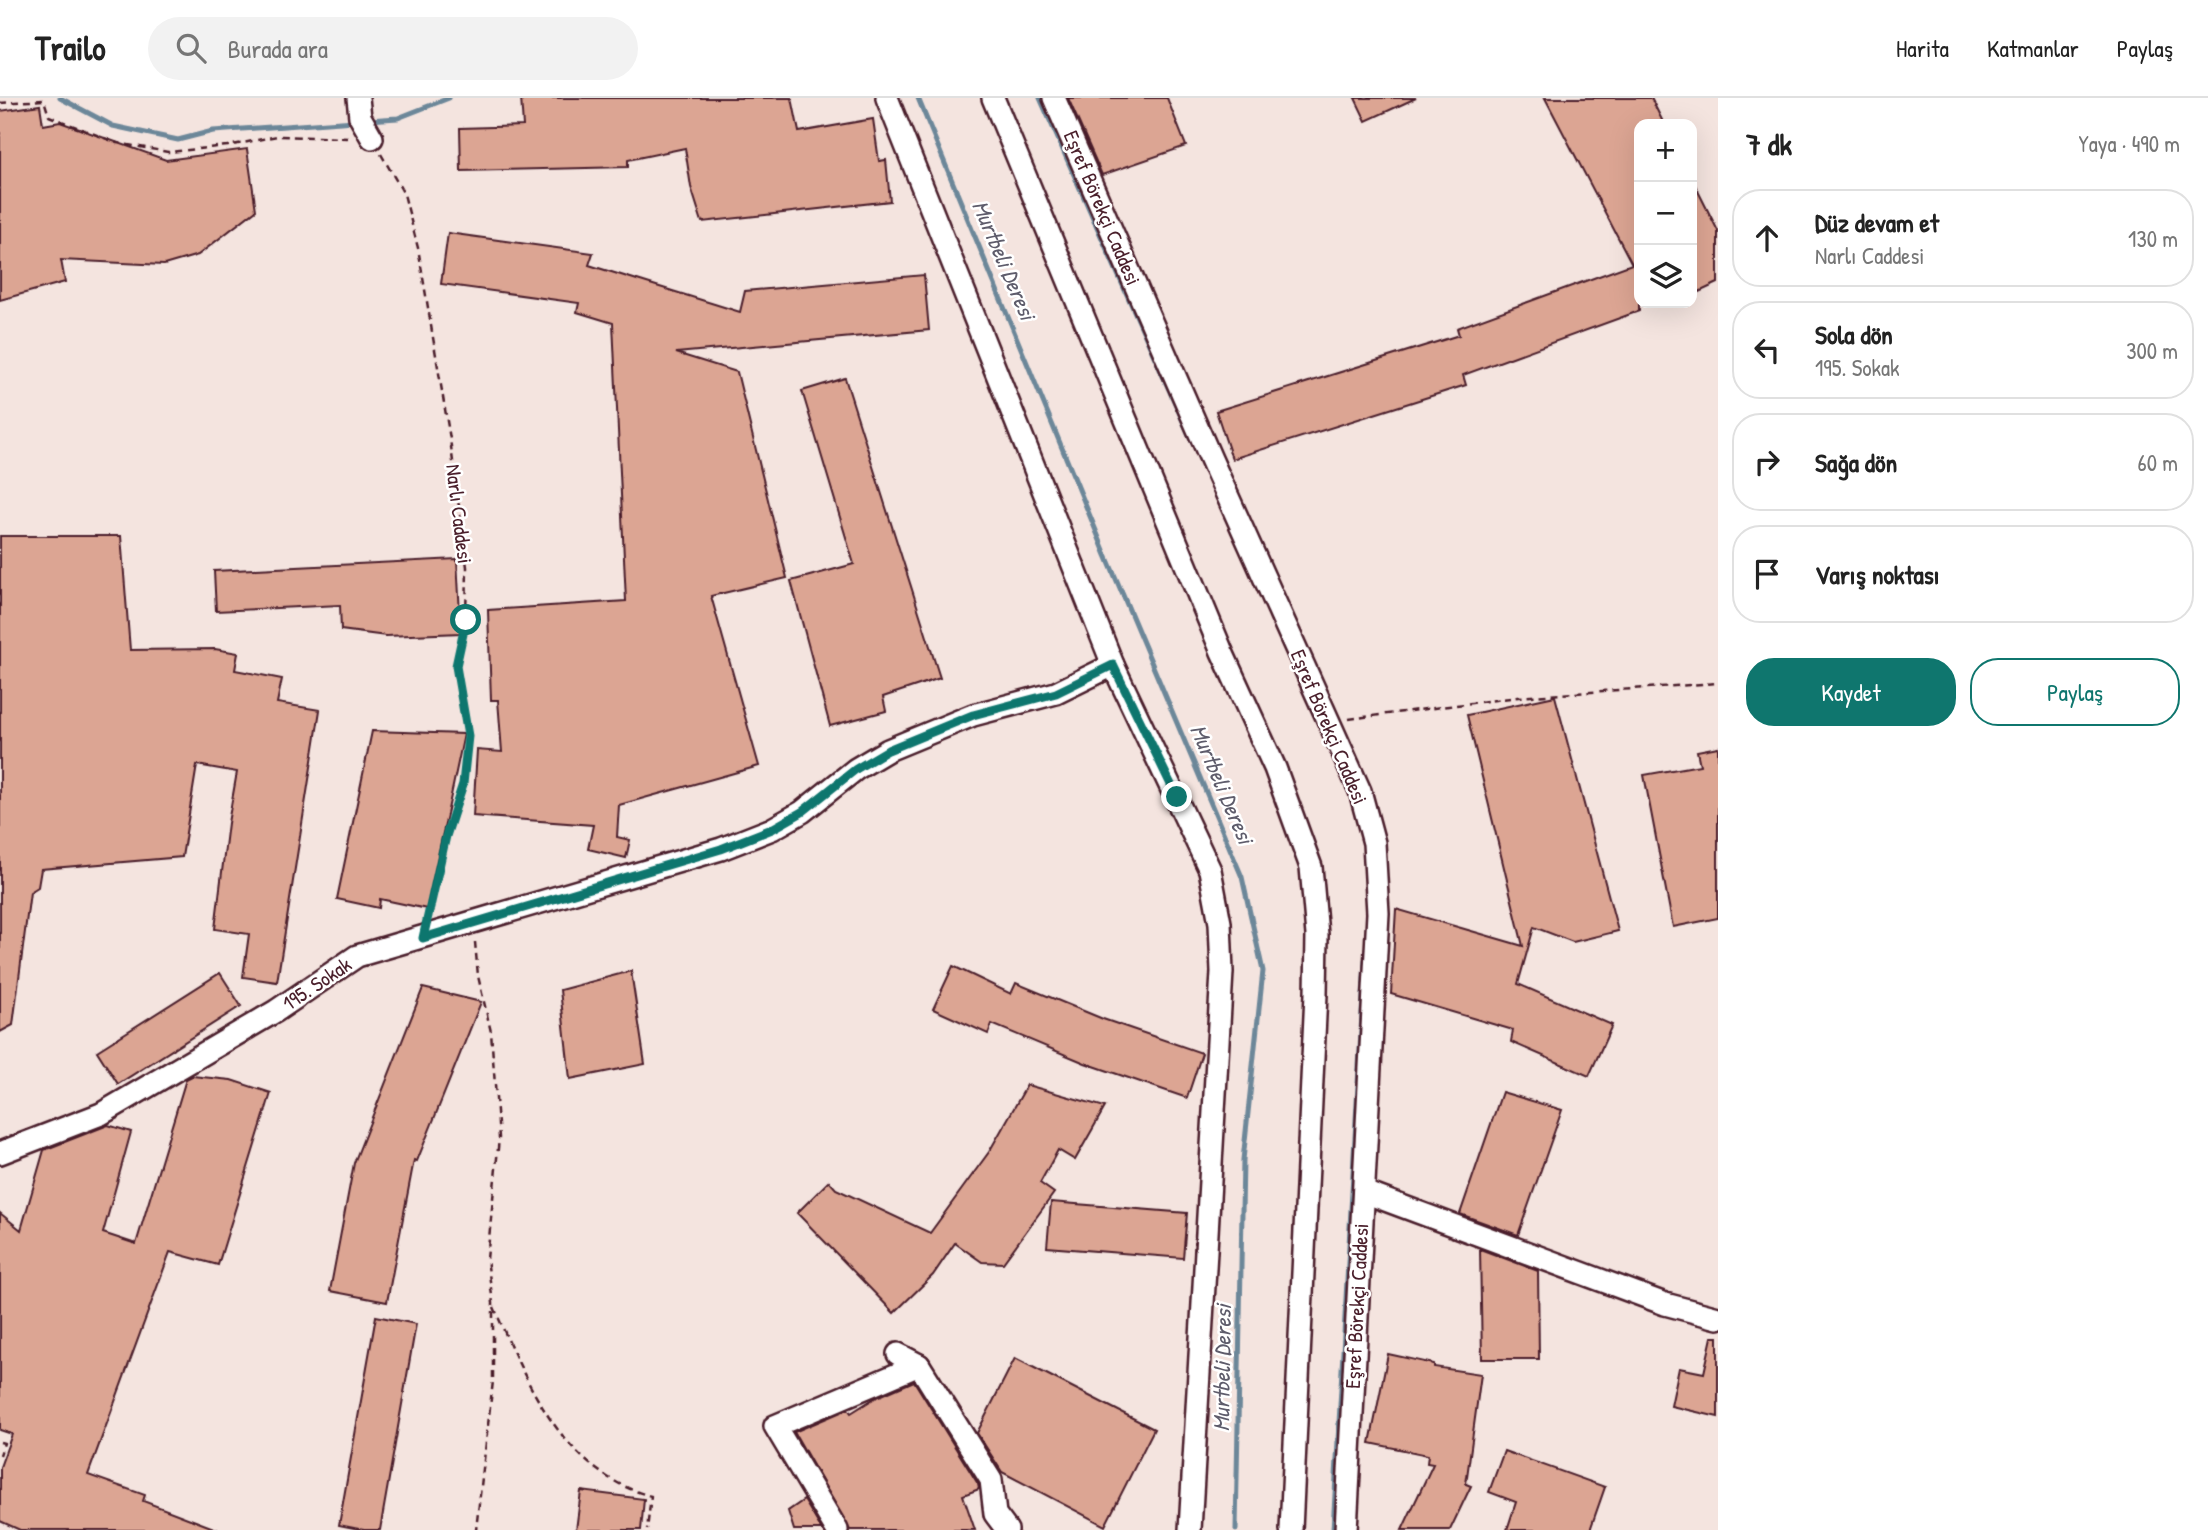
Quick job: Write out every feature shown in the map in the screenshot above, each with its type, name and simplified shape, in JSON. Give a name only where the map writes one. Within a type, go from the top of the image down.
[{"type":"street","points":[[887,98],[1113,665],[1210,870],[1220,923],[1222,972],[1190,1530]]},
{"type":"street","points":[[993,98],[1222,652],[1275,768],[1311,867],[1317,935],[1317,994],[1291,1530]]},
{"type":"street","name":"Eşref Börekçi Caddesi","points":[[1054,98],[1360,791],[1374,843],[1378,912],[1346,1530]]},
{"type":"street","name":"195. Sokak","points":[[0,1153],[101,1114],[276,1011],[357,956],[708,853],[772,829],[802,812],[856,769],[888,750],[973,715],[1056,693],[1113,665]]},
{"type":"street","points":[[1364,1192],[1665,1304],[1718,1318]]},
{"type":"street","points":[[898,1354],[919,1365],[991,1480],[995,1514],[1007,1530]]},
{"type":"street","points":[[837,1530],[775,1426],[919,1365]]},
{"type":"path","points":[[0,103],[44,100],[50,116],[117,143],[168,152],[228,146],[365,121]]},
{"type":"path","name":"Narlı Caddesi","points":[[365,121],[404,194],[418,248],[450,439],[467,567],[466,620],[456,666],[468,736],[464,772],[423,938]]},
{"type":"path","points":[[1328,722],[1518,697],[1718,683]]},
{"type":"path","points":[[474,923],[478,976],[492,1032],[499,1138],[487,1259],[493,1303],[493,1381],[476,1530]]},
{"type":"path","points":[[493,1303],[546,1415],[588,1465],[625,1489],[651,1496],[648,1530]]},
{"type":"path","points":[[0,1442],[4,1443],[0,1455]]},
{"type":"building","points":[[521,98],[792,98],[799,132],[873,119],[879,161],[886,160],[890,201],[702,222],[691,187],[685,148],[628,160],[628,167],[461,171],[460,128],[523,126]]},
{"type":"building","points":[[1068,98],[1167,98],[1186,146],[1102,175]]},
{"type":"building","points":[[1355,98],[1416,98],[1366,121]]},
{"type":"building","points":[[1545,98],[1651,98],[1662,119],[1634,119],[1634,308],[1639,308],[1639,311],[1463,375],[1466,385],[1232,459],[1216,411],[1459,335],[1457,328],[1632,264]]},
{"type":"building","points":[[40,105],[43,125],[60,122],[166,160],[247,149],[256,210],[198,255],[164,265],[61,260],[65,282],[0,300],[0,111]]},
{"type":"building","points":[[1697,189],[1718,231],[1718,283],[1699,292]]},
{"type":"building","points":[[448,233],[593,253],[589,265],[740,312],[745,291],[924,275],[929,330],[676,353],[737,372],[787,578],[711,596],[759,766],[619,805],[617,837],[630,840],[626,858],[588,849],[593,825],[473,816],[477,750],[502,752],[498,700],[491,700],[488,610],[626,601],[613,323],[577,312],[579,303],[441,284]]},
{"type":"building","points":[[845,378],[940,678],[883,697],[886,711],[830,726],[791,581],[854,564],[802,391]]},
{"type":"building","points":[[0,536],[121,536],[130,650],[215,649],[238,653],[235,670],[282,679],[277,703],[320,710],[277,982],[243,977],[249,934],[215,929],[237,772],[197,765],[182,857],[41,869],[38,887],[30,892],[13,1025],[0,1032]]},
{"type":"building","points":[[457,559],[461,633],[386,636],[341,630],[340,605],[216,611],[214,571]]},
{"type":"building","points":[[1555,696],[1618,931],[1573,942],[1534,927],[1518,984],[1612,1025],[1589,1076],[1511,1042],[1513,1030],[1391,994],[1396,909],[1523,946],[1467,715]]},
{"type":"building","points":[[372,731],[464,734],[427,909],[380,899],[379,908],[337,899]]},
{"type":"building","points":[[1718,747],[1718,918],[1673,927],[1644,775],[1700,765],[1697,751]]},
{"type":"building","points":[[953,966],[1011,994],[1016,983],[1103,1019],[1202,1053],[1187,1098],[1085,1063],[992,1024],[988,1034],[933,1009]]},
{"type":"building","points":[[631,971],[645,1064],[570,1079],[560,990]]},
{"type":"building","points":[[220,973],[241,1006],[118,1084],[97,1051]]},
{"type":"building","points":[[423,988],[481,1002],[417,1161],[414,1160],[387,1302],[330,1291],[354,1163]]},
{"type":"building","points":[[192,1076],[231,1080],[271,1093],[218,1265],[170,1252],[88,1475],[145,1495],[143,1501],[219,1530],[20,1530],[0,1521],[0,1467],[12,1434],[0,1430],[0,1213],[21,1230],[44,1150],[108,1125],[131,1132],[103,1233],[136,1244],[186,1079]]},
{"type":"building","points":[[1027,1085],[1105,1107],[1075,1160],[1058,1150],[1040,1183],[1054,1193],[1003,1263],[982,1262],[955,1243],[933,1275],[894,1313],[797,1213],[829,1181],[836,1189],[930,1233],[989,1152]]},
{"type":"building","points":[[1502,1092],[1562,1110],[1518,1235],[1460,1214]]},
{"type":"building","points":[[1051,1202],[1187,1213],[1183,1258],[1047,1247]]},
{"type":"building","points":[[1480,1249],[1538,1271],[1539,1359],[1482,1359]]},
{"type":"building","points":[[376,1316],[416,1324],[380,1530],[364,1530],[339,1525]]},
{"type":"building","points":[[1712,1337],[1718,1337],[1718,1417],[1671,1406],[1679,1368],[1704,1373]]},
{"type":"building","points":[[1388,1354],[1434,1364],[1434,1367],[1481,1374],[1466,1484],[1471,1486],[1450,1530],[1402,1530],[1433,1464],[1427,1463],[1428,1455],[1370,1443]]},
{"type":"building","points":[[1015,1358],[1154,1429],[1105,1526],[1002,1472],[977,1433]]},
{"type":"building","points":[[914,1381],[978,1484],[979,1489],[963,1495],[975,1530],[850,1530],[794,1432],[848,1409],[851,1413],[875,1398]]},
{"type":"building","points":[[1504,1451],[1605,1487],[1590,1530],[1507,1530],[1516,1502],[1489,1492]]},
{"type":"building","points":[[581,1491],[644,1499],[641,1530],[576,1530]]},
{"type":"building","points":[[804,1500],[822,1530],[794,1530],[788,1511]]},
{"type":"waterway","points":[[60,98],[113,126],[178,140],[213,131],[355,121]]},
{"type":"waterway","points":[[368,120],[398,118],[449,98]]},
{"type":"waterway","name":"Murtbeli Deresi","points":[[918,98],[1242,877],[1263,971],[1243,1160],[1236,1530]]},
{"type":"waterway","points":[[1040,98],[1193,444]]},
{"type":"waterway","points":[[1333,1530],[1365,960]]},
{"type":"route","points":[[466,620],[456,666],[468,736],[463,784],[446,836],[423,938],[577,894],[721,849],[772,829],[802,812],[856,769],[888,750],[973,715],[1056,693],[1113,665],[1177,797]]}]
